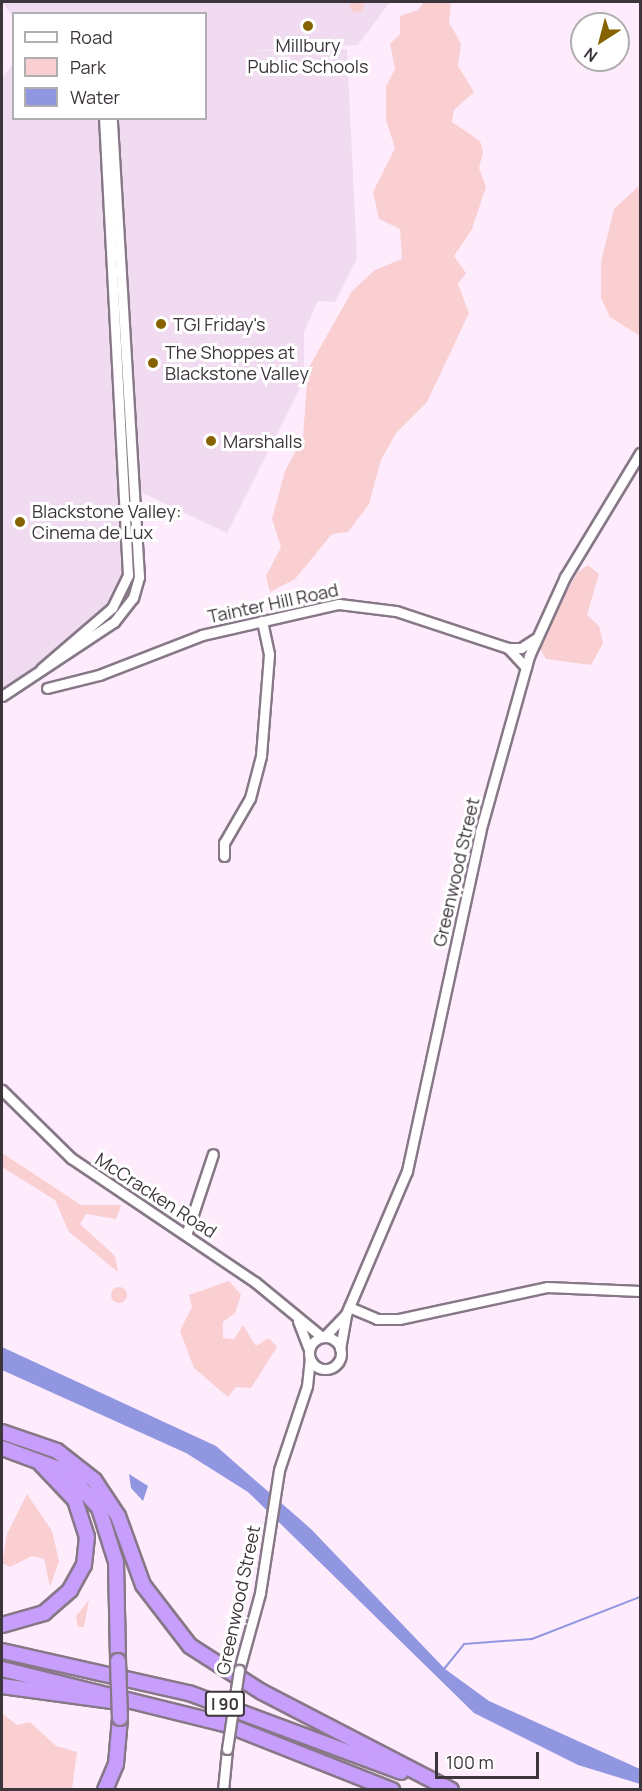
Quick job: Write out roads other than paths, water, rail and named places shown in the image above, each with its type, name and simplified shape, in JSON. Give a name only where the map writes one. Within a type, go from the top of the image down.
[{"type":"highway","points":[[2,1432],[32,1439],[75,1462],[108,1502],[142,1586],[190,1646],[262,1692],[452,1790]]},
{"type":"highway","points":[[2,1448],[18,1451],[67,1472],[99,1508],[116,1562],[122,1662],[127,1756],[115,1790]]},
{"type":"highway","points":[[2,1625],[44,1613],[60,1601],[78,1578],[86,1550],[75,1500],[47,1467],[18,1451]]},
{"type":"highway","points":[[108,1502],[123,1559],[122,1662]]},
{"type":"highway","name":"I 90","points":[[2,1651],[114,1672],[205,1698],[317,1736],[438,1790]]},
{"type":"highway","name":"I 90","points":[[2,1669],[225,1724],[392,1790]]},
{"type":"highway","points":[[2,1686],[68,1692],[225,1724]]},
{"type":"highway","points":[[105,1790],[117,1764],[125,1719]]},
{"type":"street","points":[[2,696],[39,671],[112,608],[128,575],[104,120]]},
{"type":"street","points":[[39,671],[71,656],[121,615],[139,577],[112,120]]},
{"type":"street","name":"Greenwood Street","points":[[340,1349],[348,1310],[407,1171],[480,832],[526,667],[536,638],[565,577],[640,453]]},
{"type":"street","name":"Tainter Hill Road","points":[[47,688],[99,675],[202,634],[361,604],[508,648],[526,667]]},
{"type":"street","points":[[224,856],[224,843],[250,798],[261,756],[269,654],[262,621]]},
{"type":"street","points":[[508,648],[522,648],[536,638]]},
{"type":"street","name":"McCracken Road","points":[[2,1090],[70,1158],[261,1287],[298,1321],[323,1337]]},
{"type":"street","points":[[186,1235],[213,1154]]},
{"type":"street","points":[[348,1310],[377,1319],[399,1319],[547,1287],[640,1291]]},
{"type":"street","name":"Greenwood Street","points":[[323,1337],[348,1310]]},
{"type":"street","name":"McCracken Road","points":[[298,1321],[309,1349]]},
{"type":"street","points":[[323,1337],[340,1349],[338,1362],[325,1369],[310,1359],[309,1349],[323,1337]]},
{"type":"street","name":"Greenwood Street","points":[[223,1790],[239,1670],[272,1518],[275,1490],[307,1386],[310,1359]]},
{"type":"street","name":"Greenwood Street","points":[[307,1386],[325,1369]]},
{"type":"water","points":[[2,1347],[216,1446],[311,1529],[445,1669],[489,1701],[640,1769],[640,1784],[578,1765],[474,1713],[248,1492],[186,1453],[2,1370]]},
{"type":"water","points":[[129,1474],[148,1486],[143,1501],[131,1488]]},
{"type":"waterway","points":[[444,1669],[464,1644],[532,1639],[640,1597]]},
{"type":"place","name":"Millbury Public Schools","points":[[308,26]]},
{"type":"place","name":"TGI Friday's","points":[[161,324]]},
{"type":"place","name":"The Shoppes at Blackstone Valley","points":[[153,363]]},
{"type":"place","name":"Marshalls","points":[[211,441]]},
{"type":"place","name":"Blackstone Valley: Cinema de Lux","points":[[20,522]]}]
